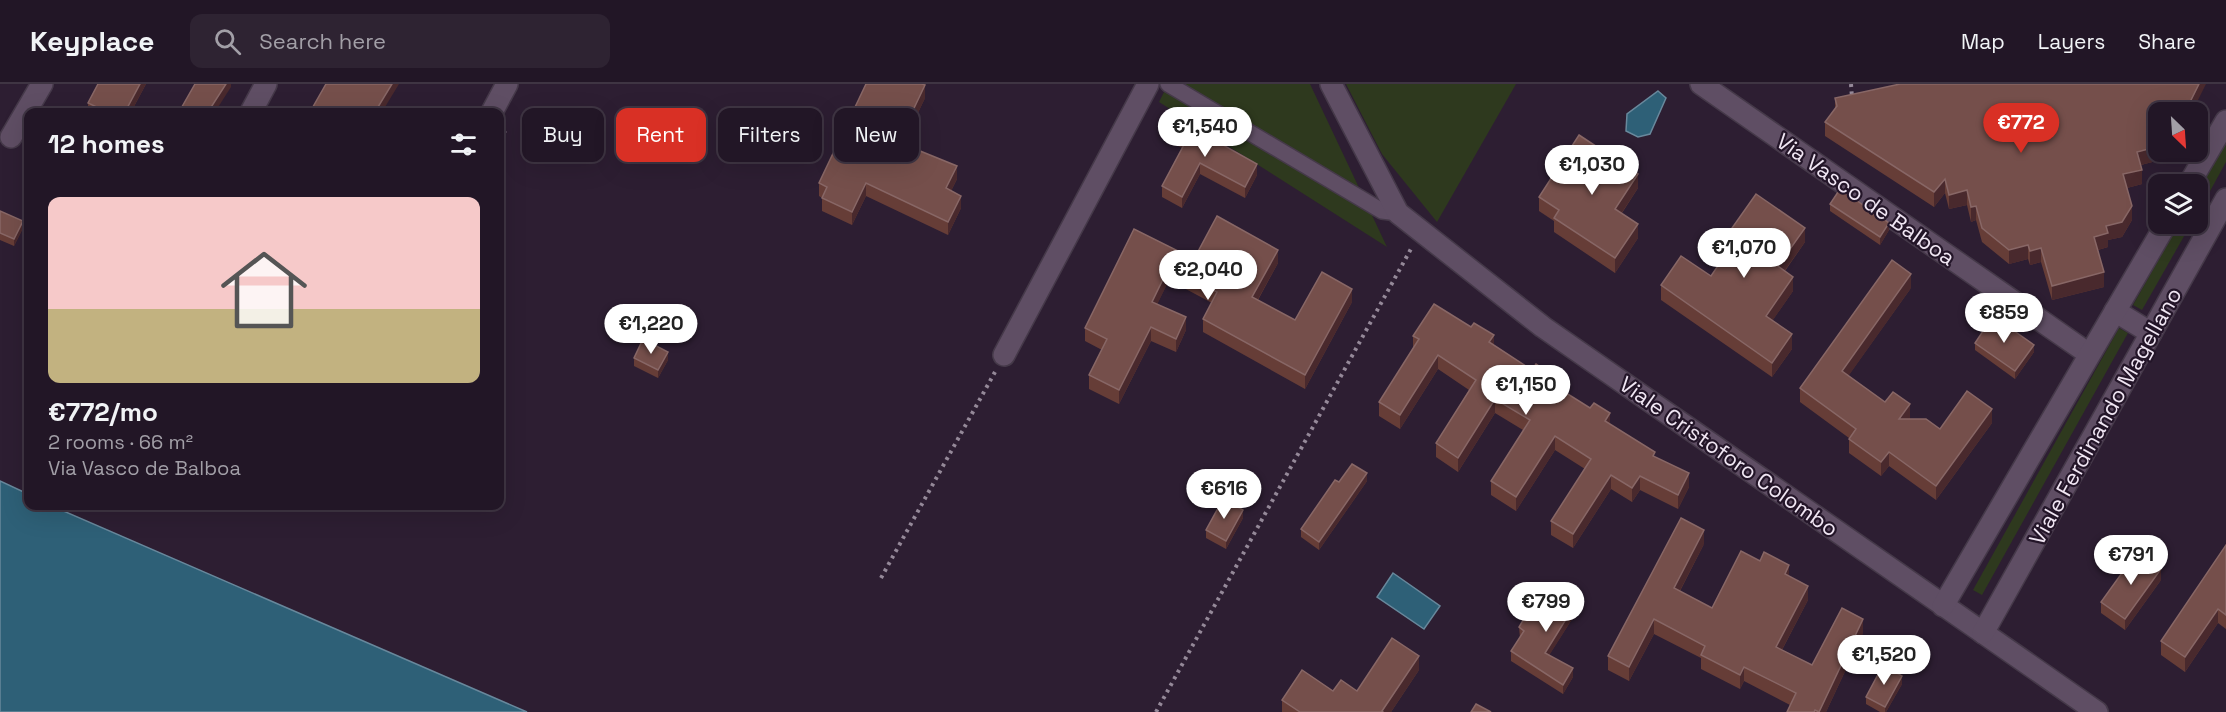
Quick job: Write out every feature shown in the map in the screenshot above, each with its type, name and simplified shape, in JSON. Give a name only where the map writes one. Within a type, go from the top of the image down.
[{"type":"street","points":[[29,108],[42,84]]},
{"type":"street","points":[[253,108],[266,84]]},
{"type":"street","points":[[494,108],[507,84]]},
{"type":"street","points":[[1004,355],[1148,84]]},
{"type":"street","points":[[1168,84],[1382,212],[1398,213]]},
{"type":"street","name":"Viale Cristoforo Colombo","points":[[1331,84],[1398,213],[1543,327],[2097,712]]},
{"type":"street","name":"Via Vasco de Balboa","points":[[1701,84],[2090,354]]},
{"type":"street","points":[[13,138],[24,118]]},
{"type":"street","points":[[2195,174],[2226,121]]},
{"type":"street","name":"Viale Ferdinando Magellano","points":[[1983,633],[2226,199]]},
{"type":"street","name":"Viale Ferdinando Magellano","points":[[1943,606],[2160,234]]},
{"type":"street","points":[[2115,311],[2151,333]]},
{"type":"path","points":[[1851,84],[1853,104]]},
{"type":"path","points":[[1156,712],[1420,231]]},
{"type":"path","points":[[880,578],[1004,355]]},
{"type":"green space","points":[[1168,84],[1310,84],[1387,247],[1159,102]]},
{"type":"green space","points":[[1346,84],[1516,84],[1437,222],[1382,154]]},
{"type":"green space","points":[[2226,141],[2226,162],[2208,195],[2208,174]]},
{"type":"green space","points":[[2173,234],[2185,234],[2142,310],[2133,305]]},
{"type":"green space","points":[[2119,328],[2128,333],[1982,595],[1973,590]]},
{"type":"water","points":[[1658,91],[1666,98],[1650,134],[1638,137],[1626,131],[1627,114]]},
{"type":"water","points":[[0,481],[24,492],[24,510],[61,510],[527,712],[0,712]]},
{"type":"water","points":[[1393,573],[1440,606],[1424,629],[1377,597]]},
{"type":"building","points":[[98,84],[140,84],[127,108],[99,108],[88,103]]},
{"type":"building","points":[[195,84],[226,84],[211,108],[181,108]]},
{"type":"building","points":[[326,84],[392,84],[377,108],[312,108]]},
{"type":"building","points":[[866,84],[925,85],[914,108],[855,108]]},
{"type":"building","points":[[1900,84],[2199,84],[2190,102],[2148,102],[2148,149],[2137,152],[2142,170],[2123,174],[2132,206],[2122,222],[2106,226],[2108,233],[2094,237],[2104,272],[2052,286],[2041,248],[2030,251],[2028,245],[2009,250],[1982,228],[1976,206],[1971,207],[1967,190],[1949,195],[1945,179],[1934,192],[1825,122],[1837,106],[1835,98]]},
{"type":"building","points":[[1185,114],[1218,132],[1214,140],[1257,164],[1245,187],[1200,163],[1182,197],[1162,186],[1187,139],[1174,132]]},
{"type":"building","points":[[1579,135],[1638,174],[1615,209],[1638,224],[1615,258],[1554,218],[1559,210],[1539,197]]},
{"type":"building","points":[[834,151],[834,162],[919,162],[919,151],[957,166],[946,188],[961,196],[948,222],[866,183],[852,212],[822,198],[827,187],[819,183]]},
{"type":"building","points":[[1840,189],[1889,223],[1880,237],[1830,204]]},
{"type":"building","points":[[1756,194],[1805,228],[1778,266],[1793,277],[1766,316],[1792,334],[1772,363],[1661,285],[1681,256],[1711,276],[1730,248],[1725,244],[1735,230],[1732,228]]},
{"type":"building","points":[[0,211],[23,221],[14,239],[0,233]]},
{"type":"building","points":[[1217,216],[1278,250],[1252,297],[1295,320],[1322,272],[1352,289],[1305,375],[1203,319],[1217,292],[1169,267],[1152,302],[1186,317],[1176,339],[1151,327],[1119,390],[1089,375],[1107,339],[1085,328],[1134,229],[1194,259]]},
{"type":"building","points":[[1892,260],[1911,274],[1842,371],[1885,402],[1893,392],[1910,404],[1899,419],[1926,419],[1940,429],[1967,391],[1992,409],[1936,486],[1889,452],[1881,462],[1849,439],[1856,429],[1800,388]]},
{"type":"building","points":[[1434,304],[1471,327],[1474,323],[1494,335],[1489,342],[1532,370],[1536,364],[1551,374],[1547,381],[1590,408],[1594,403],[1610,413],[1605,421],[1655,452],[1653,456],[1689,473],[1678,495],[1640,476],[1632,488],[1611,475],[1573,534],[1551,521],[1591,459],[1555,436],[1516,497],[1491,481],[1530,420],[1495,399],[1458,458],[1436,443],[1476,380],[1438,355],[1400,415],[1379,402],[1419,339],[1413,336]]},
{"type":"building","points":[[1993,316],[2034,345],[2015,371],[1975,343]]},
{"type":"building","points":[[643,339],[668,352],[658,370],[634,358]]},
{"type":"building","points":[[1352,464],[1367,473],[1319,542],[1301,529],[1335,480],[1339,482]]},
{"type":"building","points":[[1223,499],[1243,510],[1226,541],[1206,530]]},
{"type":"building","points":[[1681,518],[1704,530],[1674,588],[1712,608],[1741,551],[1760,561],[1764,552],[1789,565],[1785,574],[1808,586],[1776,647],[1812,665],[1842,608],[1863,619],[1819,712],[1815,710],[1814,712],[1787,712],[1796,693],[1744,667],[1740,675],[1701,655],[1705,646],[1654,619],[1629,667],[1608,656]]},
{"type":"building","points":[[2226,545],[2226,615],[2218,609],[2185,657],[2161,641]]},
{"type":"building","points":[[2137,552],[2161,569],[2125,619],[2101,602]]},
{"type":"building","points":[[1568,587],[1581,595],[1545,653],[1573,668],[1563,685],[1511,651],[1524,631],[1519,627],[1541,590],[1559,601]]},
{"type":"building","points":[[1392,638],[1419,656],[1383,712],[1300,712],[1282,700],[1302,670],[1333,691],[1341,680],[1357,691]]},
{"type":"building","points":[[1883,665],[1902,676],[1885,707],[1866,697]]},
{"type":"building","points":[[1476,704],[1491,712],[1471,712]]}]
